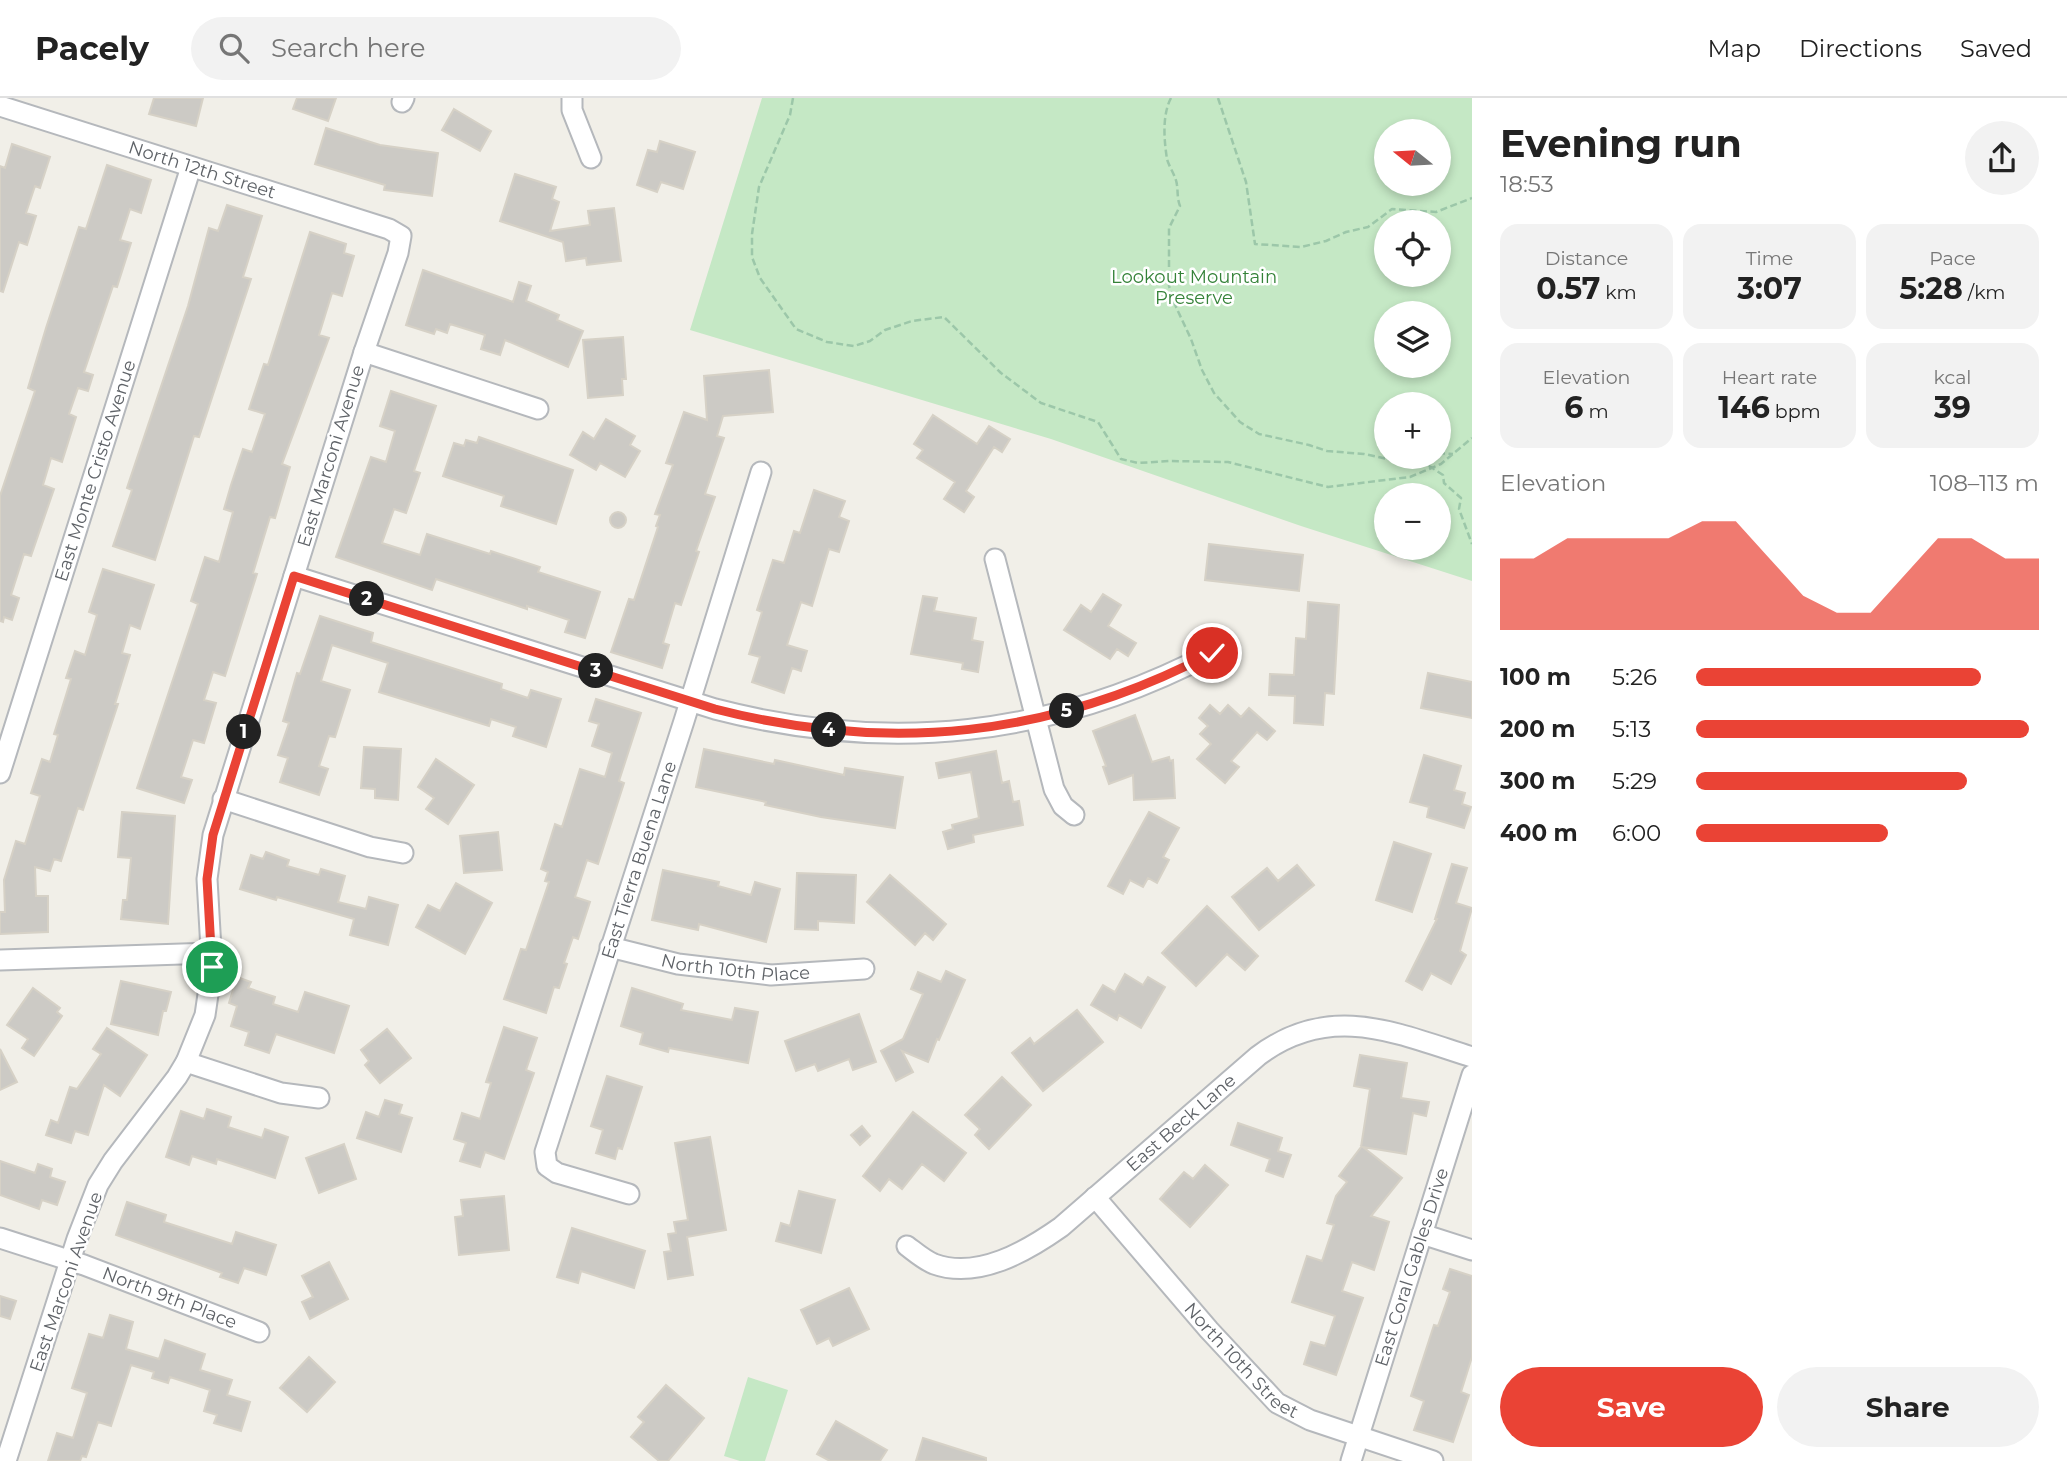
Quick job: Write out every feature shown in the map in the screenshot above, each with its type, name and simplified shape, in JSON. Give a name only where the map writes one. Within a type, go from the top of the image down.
[{"type":"street","points":[[572,98],[572,110],[591,158]]},
{"type":"street","name":"North 12th Street","points":[[0,106],[389,229],[401,236]]},
{"type":"street","name":"East Monte Cristo Avenue","points":[[0,773],[191,167]]},
{"type":"street","name":"East Marconi Avenue","points":[[6,1461],[85,1214],[113,1161],[177,1077],[205,1015],[212,967],[207,879],[213,835],[364,352],[398,253],[401,236]]},
{"type":"street","points":[[364,352],[538,409]]},
{"type":"street","name":"East Tierra Buena Lane","points":[[629,1194],[557,1173],[547,1166],[545,1152],[761,472]]},
{"type":"street","points":[[995,559],[1054,789],[1063,806],[1074,815]]},
{"type":"street","points":[[294,576],[759,720],[858,733],[972,730],[1035,719],[1136,689],[1212,653]]},
{"type":"street","points":[[223,799],[370,847],[403,853]]},
{"type":"street","name":"North 10th Place","points":[[610,947],[678,964],[771,975],[864,970]]},
{"type":"street","points":[[0,960],[212,953]]},
{"type":"street","name":"East Beck Lane","points":[[907,1245],[933,1263],[948,1267],[978,1266],[1007,1258],[1035,1245],[1274,1044],[1317,1027],[1371,1026],[1472,1058]]},
{"type":"street","points":[[186,1062],[281,1093],[319,1098]]},
{"type":"street","name":"East Coral Gables Drive","points":[[1351,1461],[1472,1075]]},
{"type":"street","name":"North 10th Street","points":[[1095,1197],[1209,1330],[1277,1403],[1310,1420],[1433,1461]]},
{"type":"street","points":[[1422,1234],[1472,1250]]},
{"type":"street","name":"North 9th Place","points":[[0,1238],[71,1260],[259,1332]]},
{"type":"path","points":[[793,98],[790,115],[759,187],[752,234],[752,257],[760,278],[796,329],[827,342],[854,346],[870,341],[885,330],[912,321],[944,317],[979,354],[1041,403],[1098,422],[1121,459],[1138,463],[1228,462],[1328,487],[1410,477],[1429,469]]},
{"type":"path","points":[[1171,98],[1167,106],[1165,129],[1167,160],[1178,186],[1176,192],[1180,206],[1169,228],[1169,285],[1175,307],[1214,393],[1240,422],[1259,434],[1309,444],[1327,451],[1374,456]]},
{"type":"path","points":[[1218,98],[1246,182],[1255,244],[1301,247],[1368,227],[1392,209],[1436,212],[1472,198]]},
{"type":"path","points":[[1453,454],[1472,438]]},
{"type":"path","points":[[1433,469],[1443,475],[1444,483],[1461,498],[1459,509],[1472,544]]},
{"type":"green space","name":"Lookout Mountain Preserve","points":[[762,98],[1472,98],[1472,581],[1407,560],[1451,560],[1451,483],[1374,483],[1374,549],[1051,439],[690,330]]},
{"type":"green space","points":[[748,1377],[788,1390],[765,1461],[740,1461],[724,1456]]},
{"type":"building","points":[[154,98],[203,98],[196,126],[149,114]]},
{"type":"building","points":[[297,98],[336,98],[328,121],[293,109]]},
{"type":"building","points":[[454,109],[491,131],[480,151],[442,130]]},
{"type":"building","points":[[326,128],[380,145],[438,153],[432,196],[384,190],[385,185],[315,164]]},
{"type":"building","points":[[660,141],[695,152],[683,189],[661,182],[657,192],[637,185],[648,150],[657,152]]},
{"type":"building","points":[[12,144],[50,157],[40,188],[35,186],[26,213],[36,216],[27,245],[19,242],[3,292],[0,291],[0,166],[5,168]]},
{"type":"building","points":[[107,165],[151,180],[141,213],[130,209],[120,240],[131,243],[117,287],[113,286],[84,372],[93,375],[88,391],[78,388],[69,414],[76,417],[62,462],[51,458],[43,485],[54,489],[31,556],[24,554],[11,595],[19,598],[12,620],[4,617],[3,622],[0,621],[0,496],[35,391],[28,388],[46,328],[79,227],[86,229]]},
{"type":"building","points":[[515,174],[556,187],[552,199],[559,202],[550,231],[590,225],[588,211],[614,208],[621,261],[587,265],[586,258],[566,261],[563,242],[500,221]]},
{"type":"building","points":[[227,205],[262,216],[243,277],[251,279],[199,437],[194,436],[155,560],[113,546],[132,490],[127,488],[188,306],[209,228],[218,231]]},
{"type":"building","points":[[310,232],[346,244],[344,253],[354,256],[342,296],[332,293],[319,335],[329,338],[282,464],[290,467],[275,518],[270,517],[253,573],[257,574],[225,676],[213,672],[204,700],[216,703],[204,743],[193,740],[181,777],[192,780],[184,803],[137,788],[198,604],[191,601],[205,557],[219,562],[233,512],[224,509],[231,485],[243,449],[252,452],[265,414],[249,409],[264,364],[268,365]]},
{"type":"building","points":[[423,270],[513,302],[519,282],[531,286],[526,301],[559,315],[557,320],[583,331],[568,367],[505,340],[500,355],[481,349],[485,335],[450,324],[447,333],[436,329],[434,334],[406,325]]},
{"type":"building","points":[[623,337],[626,379],[622,379],[623,395],[588,398],[583,340]]},
{"type":"building","points":[[769,370],[773,412],[723,416],[717,436],[724,438],[705,494],[715,497],[681,605],[675,603],[663,643],[669,645],[662,668],[611,652],[629,599],[634,600],[658,527],[656,526],[660,515],[655,514],[673,465],[666,463],[684,412],[707,420],[704,376]]},
{"type":"building","points":[[391,391],[436,406],[414,471],[420,473],[406,513],[394,509],[382,543],[420,555],[427,534],[540,567],[538,572],[600,592],[585,638],[565,632],[569,620],[527,606],[527,609],[436,579],[432,590],[336,557],[371,457],[386,462],[395,431],[380,426]]},
{"type":"building","points":[[933,415],[977,444],[989,426],[1010,439],[1002,452],[994,447],[966,491],[974,497],[964,512],[944,499],[955,482],[917,458],[923,450],[914,444]]},
{"type":"building","points":[[606,419],[635,436],[630,445],[640,451],[625,477],[600,463],[596,470],[570,455],[583,432],[594,439]]},
{"type":"building","points":[[479,437],[573,470],[556,524],[501,506],[504,496],[443,476],[454,443],[464,446],[466,440],[477,443]]},
{"type":"building","points":[[814,490],[845,501],[839,517],[849,521],[839,552],[829,549],[812,606],[801,602],[787,645],[807,651],[801,671],[792,668],[784,693],[752,682],[760,657],[749,654],[762,612],[757,610],[773,560],[784,563],[794,531],[800,533]]},
{"type":"building","points":[[618,512],[624,514],[624,526],[618,528],[612,526],[610,520],[612,514]]},
{"type":"building","points":[[1209,544],[1303,555],[1299,591],[1205,580]]},
{"type":"building","points":[[103,569],[154,585],[140,629],[130,625],[122,653],[130,655],[115,704],[118,704],[83,810],[78,808],[61,861],[54,859],[50,871],[35,867],[36,896],[48,896],[48,932],[0,934],[0,912],[5,912],[4,880],[16,841],[25,844],[40,796],[31,793],[42,759],[50,762],[58,735],[54,734],[71,679],[66,678],[75,651],[85,655],[97,615],[89,612]]},
{"type":"building","points":[[1103,594],[1121,605],[1108,626],[1136,643],[1128,656],[1117,649],[1110,659],[1064,630],[1081,605],[1091,612]]},
{"type":"building","points":[[923,596],[937,598],[934,611],[976,618],[972,640],[983,642],[978,672],[962,669],[963,663],[911,654]]},
{"type":"building","points":[[1308,602],[1339,605],[1334,694],[1325,693],[1323,725],[1294,723],[1295,696],[1269,695],[1270,674],[1294,675],[1296,638],[1306,639]]},
{"type":"building","points":[[320,616],[373,633],[371,642],[502,684],[501,689],[528,698],[531,690],[561,699],[546,747],[513,736],[516,727],[491,719],[489,726],[379,692],[388,663],[332,645],[321,681],[350,690],[335,737],[329,736],[319,766],[328,769],[319,795],[280,782],[288,758],[278,755],[289,723],[283,721],[297,673],[300,674]]},
{"type":"building","points":[[1428,673],[1472,682],[1472,718],[1421,708]]},
{"type":"building","points":[[596,699],[641,713],[619,781],[624,783],[598,864],[587,860],[575,897],[590,902],[578,939],[573,937],[559,988],[554,987],[546,1013],[504,999],[521,949],[526,950],[549,882],[545,881],[548,872],[541,869],[555,824],[562,827],[580,769],[605,777],[612,753],[592,746],[599,724],[589,721]]},
{"type":"building","points":[[1210,705],[1220,714],[1228,705],[1241,717],[1249,708],[1275,731],[1267,740],[1257,732],[1231,761],[1239,767],[1225,783],[1197,759],[1211,744],[1200,734],[1208,726],[1199,718]]},
{"type":"building","points":[[1135,715],[1152,762],[1169,757],[1170,761],[1173,760],[1175,798],[1134,800],[1133,775],[1109,784],[1103,767],[1106,766],[1093,731]]},
{"type":"building","points":[[364,747],[401,749],[398,800],[375,798],[375,789],[361,788]]},
{"type":"building","points":[[704,749],[774,764],[775,760],[844,775],[845,768],[903,777],[895,828],[821,817],[696,787]]},
{"type":"building","points":[[996,751],[1002,783],[1009,781],[1013,802],[1019,801],[1023,825],[973,835],[974,842],[948,849],[943,832],[953,829],[952,825],[979,818],[971,772],[939,778],[936,763]]},
{"type":"building","points":[[1424,755],[1461,766],[1454,790],[1465,793],[1462,804],[1471,807],[1464,828],[1427,817],[1429,807],[1410,802]]},
{"type":"building","points":[[436,759],[474,785],[448,824],[426,809],[434,798],[418,787]]},
{"type":"building","points":[[122,812],[175,816],[168,924],[121,919],[123,900],[127,900],[131,858],[118,857]]},
{"type":"building","points":[[1149,812],[1179,828],[1163,857],[1169,860],[1157,883],[1148,878],[1143,887],[1130,880],[1123,894],[1108,886]]},
{"type":"building","points":[[498,832],[502,870],[464,873],[460,836]]},
{"type":"building","points":[[1394,842],[1431,854],[1412,912],[1376,900]]},
{"type":"building","points":[[266,852],[289,860],[287,866],[319,875],[321,869],[345,876],[338,902],[366,909],[369,897],[398,905],[388,945],[350,935],[354,919],[240,889],[251,855],[263,859]]},
{"type":"building","points":[[1452,864],[1467,868],[1456,903],[1472,908],[1460,951],[1466,955],[1451,984],[1431,973],[1422,990],[1406,981],[1437,919]]},
{"type":"building","points":[[1297,865],[1314,885],[1259,930],[1232,897],[1267,868],[1278,881]]},
{"type":"building","points":[[663,870],[719,882],[718,886],[751,895],[755,882],[780,889],[766,942],[699,924],[698,930],[652,920]]},
{"type":"building","points":[[797,873],[856,875],[854,923],[818,921],[818,930],[795,929]]},
{"type":"building","points":[[890,875],[946,924],[933,940],[925,933],[915,945],[867,902]]},
{"type":"building","points":[[456,883],[492,903],[465,954],[416,927],[428,905],[440,911]]},
{"type":"building","points":[[1207,906],[1258,956],[1245,970],[1227,954],[1196,986],[1162,953]]},
{"type":"building","points":[[946,971],[965,980],[939,1040],[937,1039],[928,1062],[902,1051],[913,1072],[896,1081],[881,1051],[903,1039],[923,994],[911,989],[918,972],[941,982]]},
{"type":"building","points":[[1125,974],[1143,985],[1148,977],[1165,987],[1141,1028],[1119,1015],[1117,1020],[1091,1005],[1103,985],[1115,992]]},
{"type":"building","points":[[237,977],[251,982],[248,988],[275,997],[273,1004],[298,1012],[305,992],[349,1006],[334,1053],[276,1034],[269,1053],[245,1045],[249,1032],[231,1026],[237,1006],[229,1003]]},
{"type":"building","points":[[121,981],[171,992],[166,1011],[163,1011],[158,1035],[111,1024]]},
{"type":"building","points":[[33,988],[60,1008],[57,1012],[62,1016],[34,1056],[22,1048],[28,1039],[7,1025]]},
{"type":"building","points":[[632,988],[683,1004],[681,1010],[732,1020],[735,1008],[758,1012],[748,1063],[669,1048],[668,1052],[640,1044],[643,1033],[621,1026]]},
{"type":"building","points":[[1077,1010],[1103,1042],[1043,1091],[1012,1053],[1030,1038],[1034,1044]]},
{"type":"building","points":[[859,1014],[876,1062],[853,1070],[849,1059],[818,1071],[815,1064],[796,1071],[785,1041]]},
{"type":"building","points":[[504,1027],[537,1038],[526,1070],[534,1073],[504,1159],[485,1152],[480,1167],[460,1161],[466,1143],[454,1139],[462,1113],[480,1119],[491,1083],[486,1082]]},
{"type":"building","points":[[107,1028],[147,1055],[120,1096],[104,1085],[88,1135],[75,1131],[71,1143],[46,1135],[51,1120],[58,1123],[70,1087],[77,1089],[101,1054],[93,1049]]},
{"type":"building","points":[[387,1029],[411,1058],[380,1083],[365,1065],[369,1061],[361,1050]]},
{"type":"building","points":[[0,1049],[17,1082],[0,1090]]},
{"type":"building","points":[[1360,1055],[1407,1063],[1401,1098],[1429,1102],[1426,1116],[1413,1113],[1406,1154],[1363,1147],[1402,1178],[1371,1216],[1389,1222],[1374,1270],[1352,1262],[1342,1291],[1363,1298],[1336,1375],[1304,1364],[1311,1342],[1325,1346],[1335,1316],[1292,1302],[1307,1256],[1322,1261],[1334,1225],[1327,1223],[1336,1196],[1347,1182],[1339,1176],[1361,1147],[1370,1089],[1354,1086]]},
{"type":"building","points":[[607,1076],[642,1087],[622,1149],[618,1148],[615,1159],[596,1153],[603,1130],[591,1126]]},
{"type":"building","points":[[1002,1077],[1031,1105],[989,1149],[975,1135],[980,1129],[965,1115]]},
{"type":"building","points":[[385,1100],[402,1105],[399,1114],[412,1118],[401,1152],[357,1138],[366,1112],[379,1117]]},
{"type":"building","points":[[207,1109],[231,1117],[228,1127],[262,1138],[265,1129],[288,1137],[275,1178],[217,1159],[216,1164],[192,1156],[189,1165],[166,1157],[181,1111],[204,1119]]},
{"type":"building","points":[[913,1112],[966,1153],[944,1181],[922,1164],[902,1189],[889,1179],[880,1191],[863,1176]]},
{"type":"building","points":[[1238,1123],[1282,1138],[1278,1151],[1291,1155],[1283,1177],[1266,1171],[1270,1159],[1231,1145]]},
{"type":"building","points":[[862,1126],[870,1136],[860,1145],[851,1135]]},
{"type":"building","points":[[710,1137],[726,1230],[687,1237],[693,1275],[668,1279],[664,1252],[671,1251],[668,1234],[676,1233],[674,1222],[688,1220],[675,1143]]},
{"type":"building","points":[[344,1144],[356,1179],[319,1193],[306,1158]]},
{"type":"building","points":[[0,1161],[35,1173],[38,1164],[52,1169],[50,1177],[65,1182],[57,1205],[42,1200],[39,1209],[0,1195]]},
{"type":"building","points":[[1205,1165],[1228,1185],[1190,1227],[1160,1199],[1184,1172],[1193,1179]]},
{"type":"building","points":[[799,1191],[835,1200],[821,1253],[776,1241],[781,1223],[790,1226]]},
{"type":"building","points":[[504,1196],[509,1250],[459,1255],[455,1217],[463,1216],[461,1200]]},
{"type":"building","points":[[127,1202],[166,1215],[164,1222],[232,1244],[236,1232],[276,1245],[266,1275],[244,1268],[238,1283],[220,1277],[222,1273],[116,1235]]},
{"type":"building","points":[[572,1228],[645,1251],[634,1288],[581,1271],[578,1283],[557,1277]]},
{"type":"building","points":[[329,1262],[348,1299],[310,1319],[302,1302],[313,1297],[302,1276]]},
{"type":"building","points":[[1450,1269],[1472,1276],[1472,1357],[1461,1392],[1469,1395],[1453,1442],[1414,1430],[1424,1401],[1411,1396],[1434,1325],[1438,1326],[1450,1292],[1443,1289]]},
{"type":"building","points":[[849,1288],[869,1329],[833,1346],[829,1338],[817,1344],[801,1310]]},
{"type":"building","points":[[0,1296],[16,1301],[10,1319],[0,1316]]},
{"type":"building","points":[[110,1315],[133,1322],[126,1349],[159,1359],[165,1340],[205,1354],[200,1370],[232,1380],[227,1395],[250,1402],[241,1431],[214,1423],[217,1415],[204,1411],[210,1390],[170,1377],[168,1383],[152,1378],[154,1372],[131,1365],[111,1426],[98,1422],[86,1457],[82,1456],[80,1461],[48,1461],[57,1433],[73,1438],[87,1393],[72,1388],[89,1334],[103,1338]]},
{"type":"building","points":[[309,1357],[335,1382],[307,1412],[280,1388]]},
{"type":"building","points":[[666,1385],[704,1418],[668,1461],[659,1461],[631,1437],[644,1422],[638,1417]]},
{"type":"building","points":[[836,1421],[887,1450],[880,1461],[830,1461],[817,1454]]},
{"type":"building","points":[[923,1438],[986,1458],[986,1461],[916,1461]]},
{"type":"route","points":[[212,967],[207,879],[213,835],[294,576],[715,709],[806,728],[858,733],[972,730],[1035,719],[1136,689],[1212,653]]}]
